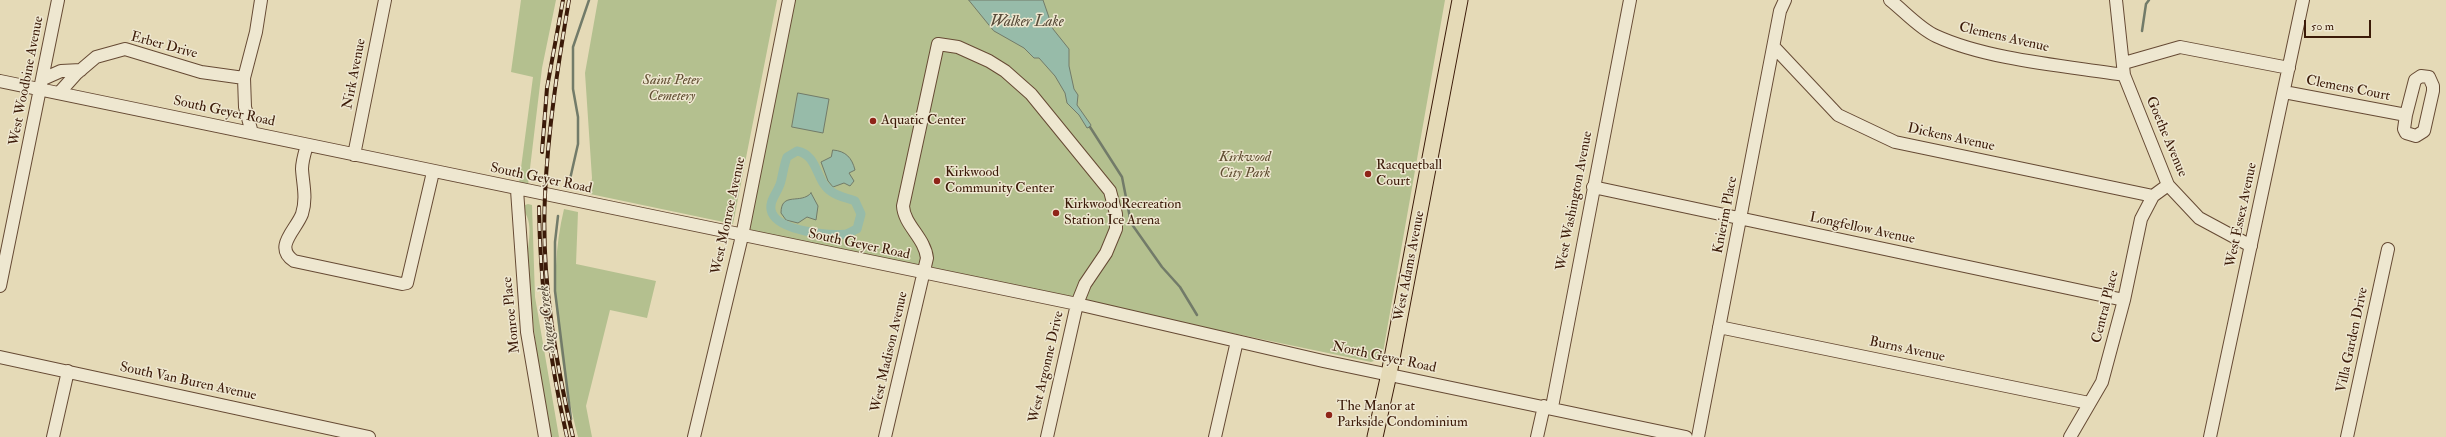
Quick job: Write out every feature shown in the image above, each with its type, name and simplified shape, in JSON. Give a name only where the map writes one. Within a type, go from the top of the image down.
[{"type":"main road","name":"West Adams Avenue","points":[[1375,437],[1389,374],[1460,0]]},
{"type":"street","name":"West Woodbine Avenue","points":[[0,285],[58,0]]},
{"type":"street","points":[[252,133],[245,107],[244,78],[256,32],[261,0]]},
{"type":"street","name":"Nirk Avenue","points":[[354,155],[385,0]]},
{"type":"street","name":"West Monroe Avenue","points":[[694,437],[742,236],[789,0]]},
{"type":"street","name":"West Washington Avenue","points":[[1536,437],[1548,407],[1630,0]]},
{"type":"street","name":"Knierim Place","points":[[1698,437],[1780,11],[1785,0]]},
{"type":"street","name":"Clemens Avenue","points":[[1890,0],[1934,36],[1972,49],[2042,62],[2124,69],[2180,47],[2289,68]]},
{"type":"street","name":"Goethe Avenue","points":[[2116,0],[2124,69],[2168,185],[2199,218],[2251,246]]},
{"type":"street","name":"West Essex Avenue","points":[[2210,437],[2303,0]]},
{"type":"street","name":"West Argonne Drive","points":[[928,92],[938,44],[958,47],[989,61],[1031,94],[1110,191],[1116,214],[1116,229],[1106,253],[1085,284],[1077,304],[1047,437]]},
{"type":"street","name":"Dickens Avenue","points":[[1774,47],[1838,116],[1895,142],[2153,196]]},
{"type":"street","name":"Erber Drive","points":[[63,89],[96,57],[125,49],[201,72],[225,77],[244,78]]},
{"type":"street","points":[[42,84],[57,72],[81,70]]},
{"type":"street","points":[[57,72],[63,89]]},
{"type":"street","name":"South Geyer Road","points":[[0,81],[42,84],[252,133],[516,190],[1077,304]]},
{"type":"street","name":"West Madison Avenue","points":[[885,437],[924,273],[926,249],[905,214],[903,206],[928,92]]},
{"type":"street","name":"Clemens Court","points":[[2284,92],[2406,115]]},
{"type":"street","points":[[307,145],[302,169],[305,195],[304,206],[299,221],[285,243],[286,251],[290,259],[302,263],[402,284],[407,283],[433,172]]},
{"type":"street","name":"Central Place","points":[[2070,437],[2102,382],[2124,300],[2141,219],[2153,196],[2168,185]]},
{"type":"street","name":"Longfellow Avenue","points":[[1593,187],[2124,300]]},
{"type":"street","name":"Monroe Place","points":[[516,190],[527,332],[545,437]]},
{"type":"street","name":"Villa Garden Drive","points":[[2347,437],[2388,249]]},
{"type":"street","name":"North Geyer Road","points":[[1077,304],[1237,341],[1686,437]]},
{"type":"street","name":"Burns Avenue","points":[[1719,327],[2090,403]]},
{"type":"street","points":[[1215,437],[1237,341]]},
{"type":"street","name":"South Van Buren Avenue","points":[[0,357],[369,437]]},
{"type":"street","points":[[53,437],[68,371]]},
{"type":"green space","points":[[521,0],[556,0],[542,68],[528,185],[519,183],[533,77],[511,72]]},
{"type":"green space","name":"Saint Peter Cemetery","points":[[598,0],[777,0],[733,224],[590,194],[592,178],[585,73]]},
{"type":"green space","name":"Kirkwood City Park","points":[[793,0],[1445,0],[1382,358],[1371,362],[757,234],[749,228]]},
{"type":"green space","points":[[525,205],[532,205],[535,297],[559,437],[549,437],[534,331],[527,267],[530,231],[524,211]]},
{"type":"green space","points":[[564,209],[578,212],[576,264],[656,281],[647,318],[610,310],[586,406],[592,437],[578,437],[571,409],[561,352],[556,294],[556,266]]},
{"type":"water","name":"Walker Lake","points":[[969,0],[1043,0],[1053,29],[1069,49],[1069,66],[1074,89],[1078,95],[1077,105],[1091,125],[1090,127],[1087,128],[1079,115],[1067,103],[1065,93],[1055,76],[1039,58],[1034,58],[1024,48],[994,31]]},
{"type":"water","points":[[798,93],[829,99],[823,133],[792,127]]},
{"type":"water","points":[[833,150],[842,152],[848,156],[852,162],[855,170],[849,173],[854,181],[850,186],[844,183],[833,187],[828,181],[821,162],[831,157]]},
{"type":"water","points":[[811,193],[818,206],[816,220],[807,217],[798,223],[786,220],[781,213],[784,202],[802,198]]},
{"type":"waterway","name":"Sugar Creek","points":[[568,188],[578,144],[578,117],[573,89],[573,47],[589,0]]},
{"type":"waterway","points":[[2142,31],[2146,4],[2149,0]]},
{"type":"waterway","points":[[1090,127],[1122,177],[1131,223],[1162,267],[1180,287],[1197,315]]},
{"type":"waterway","points":[[797,151],[809,158],[822,182],[827,188],[838,195],[855,201],[861,214],[857,229],[846,234],[828,234],[805,231],[784,224],[772,213],[771,204],[780,185],[787,157],[797,151]]},
{"type":"waterway","name":"Sugar Creek","points":[[558,216],[555,242],[555,291],[571,419]]},
{"type":"railway","points":[[542,152],[547,88],[563,0]]},
{"type":"railway","points":[[569,0],[551,121],[546,170],[544,225],[547,287],[555,348],[573,437]]},
{"type":"railway","points":[[539,207],[541,266],[550,351],[567,437]]},
{"type":"place","name":"Aquatic Center","points":[[873,121]]},
{"type":"place","name":"Racquetball Court","points":[[1368,174]]},
{"type":"place","name":"Kirkwood Community Center","points":[[937,181]]},
{"type":"place","name":"Kirkwood Recreation Station Ice Arena","points":[[1056,213]]},
{"type":"place","name":"The Manor at Parkside Condominium","points":[[1329,415]]}]
